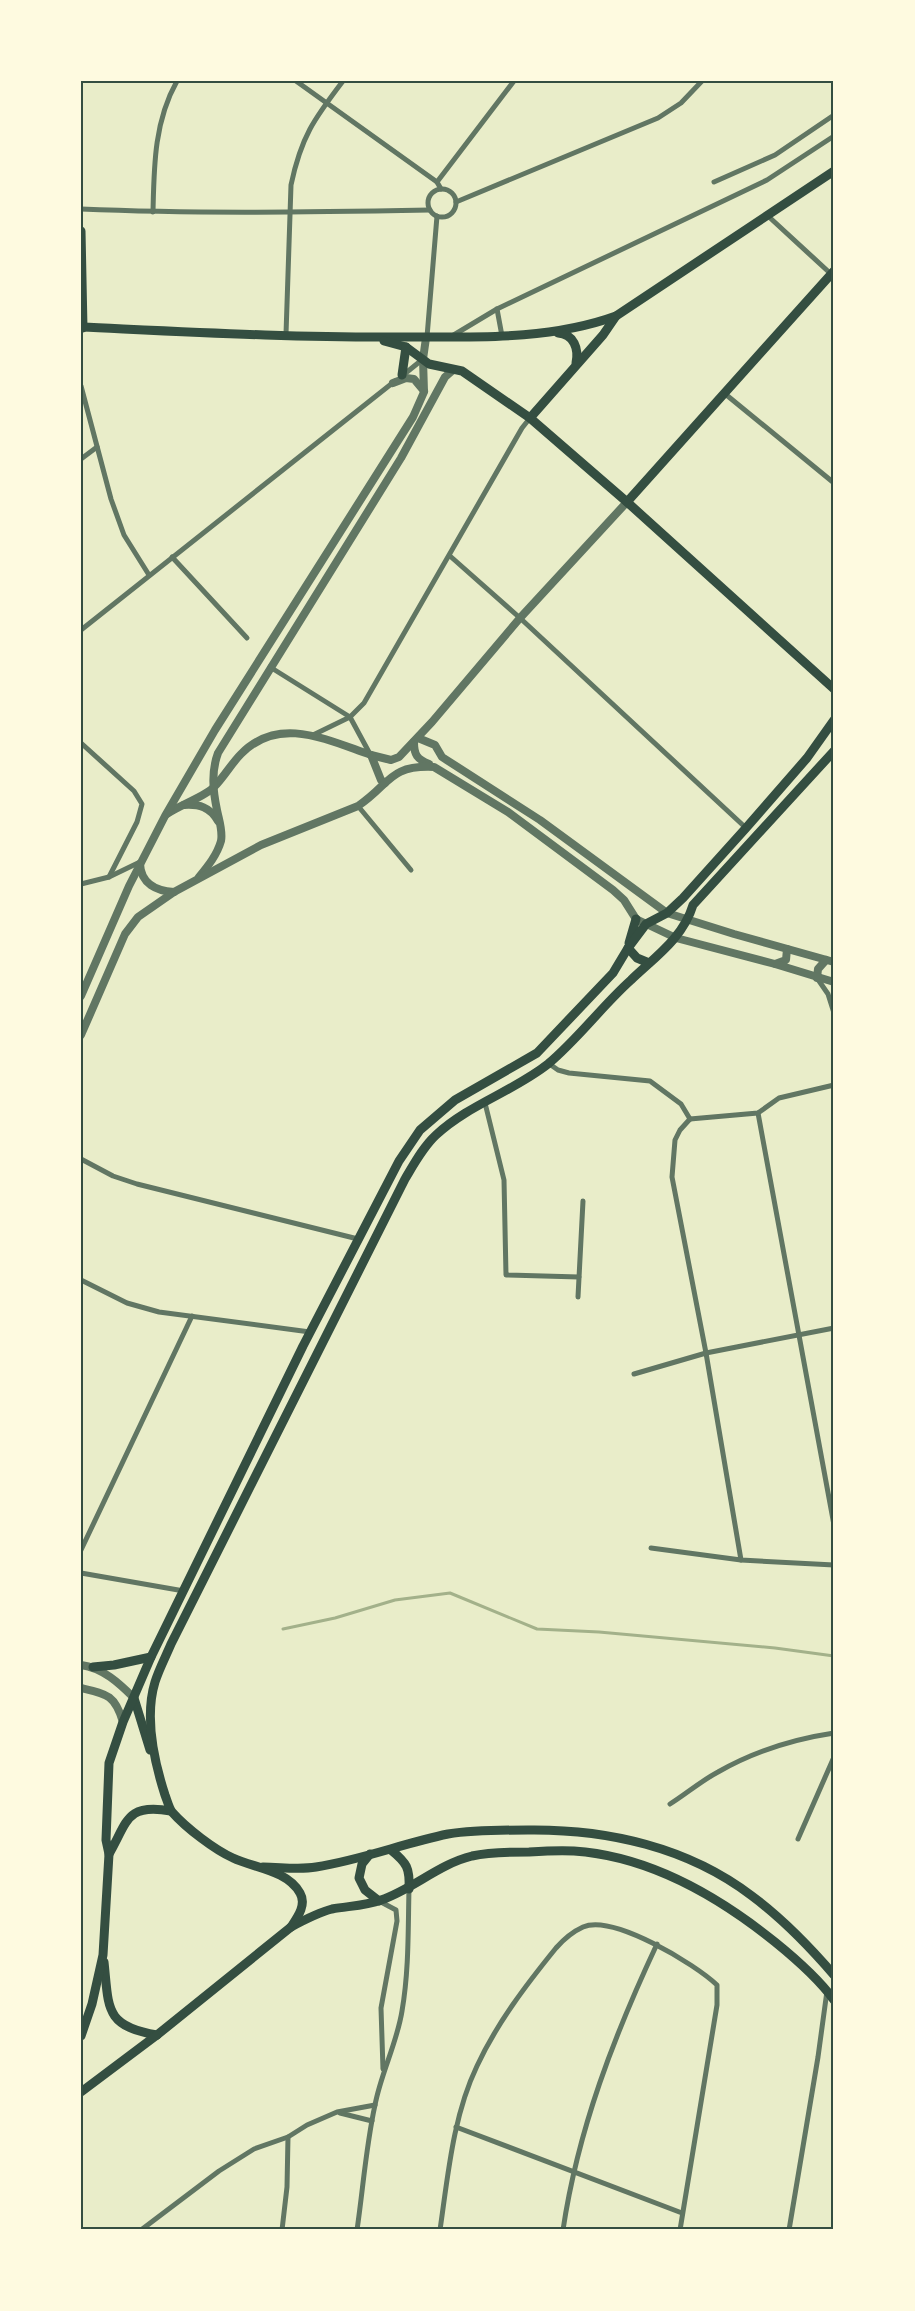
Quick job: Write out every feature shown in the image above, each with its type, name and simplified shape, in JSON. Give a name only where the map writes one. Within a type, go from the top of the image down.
[{"type":"main road","points":[[81,231],[82,328],[286,334],[377,339],[502,336],[553,332],[592,325],[616,316],[834,171]]},
{"type":"main road","points":[[627,502],[832,273]]},
{"type":"main road","points":[[530,418],[603,335],[616,316]]},
{"type":"main road","points":[[553,332],[564,333],[574,341],[578,352],[576,364]]},
{"type":"main road","points":[[377,339],[406,348],[429,364],[462,371],[530,418],[627,502],[834,689]]},
{"type":"main road","points":[[402,375],[406,348]]},
{"type":"main road","points":[[81,2036],[92,2004],[103,1955],[109,1854],[106,1840],[109,1764],[123,1722],[151,1657],[310,1332],[399,1161],[420,1130],[455,1100],[538,1053],[613,973],[628,948],[646,924],[667,912],[686,895],[746,828],[807,758],[834,720]]},
{"type":"main road","points":[[156,1767],[151,1709],[155,1683],[171,1644],[405,1179],[421,1154],[436,1135],[464,1115],[548,1063],[676,938],[688,920],[693,905],[834,751]]},
{"type":"main road","points":[[628,948],[636,919]]},
{"type":"main road","points":[[628,948],[637,958],[649,963]]},
{"type":"main road","points":[[93,1667],[114,1665],[151,1657]]},
{"type":"main road","points":[[134,1698],[171,1811]]},
{"type":"main road","points":[[109,1854],[126,1821],[136,1813],[154,1808],[171,1811],[208,1842],[233,1858],[263,1867],[289,1881],[300,1893],[302,1904],[299,1915],[291,1928]]},
{"type":"main road","points":[[263,1867],[315,1867],[391,1850],[449,1834],[496,1830],[589,1832],[632,1839],[655,1846],[694,1863],[751,1895],[790,1928],[834,1975]]},
{"type":"main road","points":[[391,1850],[403,1860],[410,1872],[409,1889]]},
{"type":"main road","points":[[81,2092],[291,1928],[310,1917],[330,1910],[379,1901],[409,1889],[432,1874],[460,1861],[489,1853],[574,1851],[643,1866],[687,1884],[726,1904],[792,1957],[827,1990],[834,2000]]},
{"type":"main road","points":[[370,1854],[362,1864],[359,1878],[365,1890],[379,1901]]},
{"type":"main road","points":[[103,1955],[109,2004],[113,2016],[123,2025],[140,2032],[156,2035]]},
{"type":"street","points":[[153,212],[154,158],[158,131],[169,96],[177,81]]},
{"type":"street","points":[[296,81],[437,182],[440,189]]},
{"type":"street","points":[[286,334],[291,186],[301,145],[309,128],[343,81]]},
{"type":"street","points":[[437,182],[514,81]]},
{"type":"street","points":[[81,209],[153,212],[291,213],[430,210],[437,216],[450,214],[456,202],[658,118],[681,103],[702,81]]},
{"type":"street","points":[[714,182],[775,155],[834,115]]},
{"type":"street","points":[[450,337],[497,309],[767,180],[834,136]]},
{"type":"street","points":[[440,189],[451,192],[456,202]]},
{"type":"street","points":[[430,210],[430,197],[440,189]]},
{"type":"street","points":[[81,996],[140,862],[164,816],[215,730],[413,417],[424,392],[423,359],[437,216]]},
{"type":"street","points":[[768,216],[832,273]]},
{"type":"street","points":[[497,309],[502,336]]},
{"type":"street","points":[[81,630],[423,359]]},
{"type":"street","points":[[194,882],[211,862],[221,840],[221,827],[213,789],[214,770],[218,753],[401,458],[445,377],[453,370]]},
{"type":"street","points":[[393,383],[406,378],[414,379],[424,392]]},
{"type":"street","points":[[81,386],[111,499],[124,535],[149,575]]},
{"type":"street","points":[[724,393],[834,483]]},
{"type":"street","points":[[313,735],[350,717],[364,703],[522,428],[530,418]]},
{"type":"street","points":[[81,460],[97,447]]},
{"type":"street","points":[[164,816],[179,805],[213,789],[241,754],[255,743],[281,732],[313,735],[370,755],[395,760],[416,740],[520,618],[627,502]]},
{"type":"street","points":[[450,556],[520,618],[746,828]]},
{"type":"street","points":[[172,557],[247,638]]},
{"type":"street","points":[[270,667],[350,717],[381,780],[385,783]]},
{"type":"street","points":[[416,740],[414,752],[417,758],[434,766],[508,812],[594,875],[624,900],[636,919],[676,938],[775,964],[834,982]]},
{"type":"street","points":[[416,740],[435,745],[442,757],[540,820],[667,912],[688,920],[830,961]]},
{"type":"street","points":[[81,742],[134,790],[142,804],[137,822],[109,877]]},
{"type":"street","points":[[81,1035],[117,952],[131,924],[138,917],[174,892],[261,845],[358,806],[371,797],[396,772],[404,768],[434,766]]},
{"type":"street","points":[[179,805],[204,806],[214,814],[221,827]]},
{"type":"street","points":[[358,806],[411,870]]},
{"type":"street","points":[[81,884],[109,877],[140,862]]},
{"type":"street","points":[[140,862],[140,870],[145,881],[154,888],[174,892]]},
{"type":"street","points":[[775,964],[786,960],[787,949]]},
{"type":"street","points":[[830,961],[818,969],[817,978],[828,994],[834,1013]]},
{"type":"street","points":[[828,994],[834,998]]},
{"type":"street","points":[[548,1063],[558,1070],[569,1073],[650,1081],[681,1104],[690,1119]]},
{"type":"street","points":[[740,1560],[706,1353],[672,1177],[674,1140],[690,1119],[758,1113],[779,1098],[834,1085]]},
{"type":"street","points":[[485,1103],[504,1180],[506,1275],[579,1277]]},
{"type":"street","points":[[758,1113],[834,1525]]},
{"type":"street","points":[[81,1159],[113,1176],[137,1184],[358,1239]]},
{"type":"street","points":[[578,1297],[583,1202]]},
{"type":"street","points":[[81,1281],[127,1303],[159,1312],[310,1332]]},
{"type":"street","points":[[81,1550],[192,1316]]},
{"type":"street","points":[[634,1374],[706,1353],[834,1328]]},
{"type":"street","points":[[651,1548],[740,1560],[834,1565]]},
{"type":"street","points":[[81,1573],[184,1591]]},
{"type":"street","points":[[81,1665],[93,1667],[117,1682],[134,1698]]},
{"type":"street","points":[[81,1688],[105,1694],[113,1699],[119,1708],[123,1722]]},
{"type":"street","points":[[670,1804],[718,1772],[763,1751],[812,1736],[834,1734]]},
{"type":"street","points":[[798,1839],[834,1757]]},
{"type":"street","points":[[357,2230],[375,2105],[383,2072],[398,2034],[402,2010],[406,1972],[409,1889]]},
{"type":"street","points":[[379,1901],[396,1910],[397,1922],[381,2008],[383,2072]]},
{"type":"street","points":[[440,2230],[456,2127],[476,2067],[501,2021],[528,1982],[566,1938],[584,1926],[602,1926],[657,1944],[707,1975],[717,1985],[718,1994],[680,2230]]},
{"type":"street","points":[[563,2230],[574,2173],[594,2097],[610,2050],[657,1944]]},
{"type":"street","points":[[789,2230],[818,2057],[827,1990]]},
{"type":"street","points":[[141,2230],[254,2148],[288,2137],[307,2125],[337,2112],[375,2105]]},
{"type":"street","points":[[337,2112],[372,2122]]},
{"type":"street","points":[[456,2127],[682,2213]]},
{"type":"street","points":[[282,2230],[287,2187],[288,2137]]},
{"type":"waterway","points":[[283,1629],[335,1618],[395,1600],[450,1593],[537,1629],[599,1632],[775,1648],[834,1656]]}]
